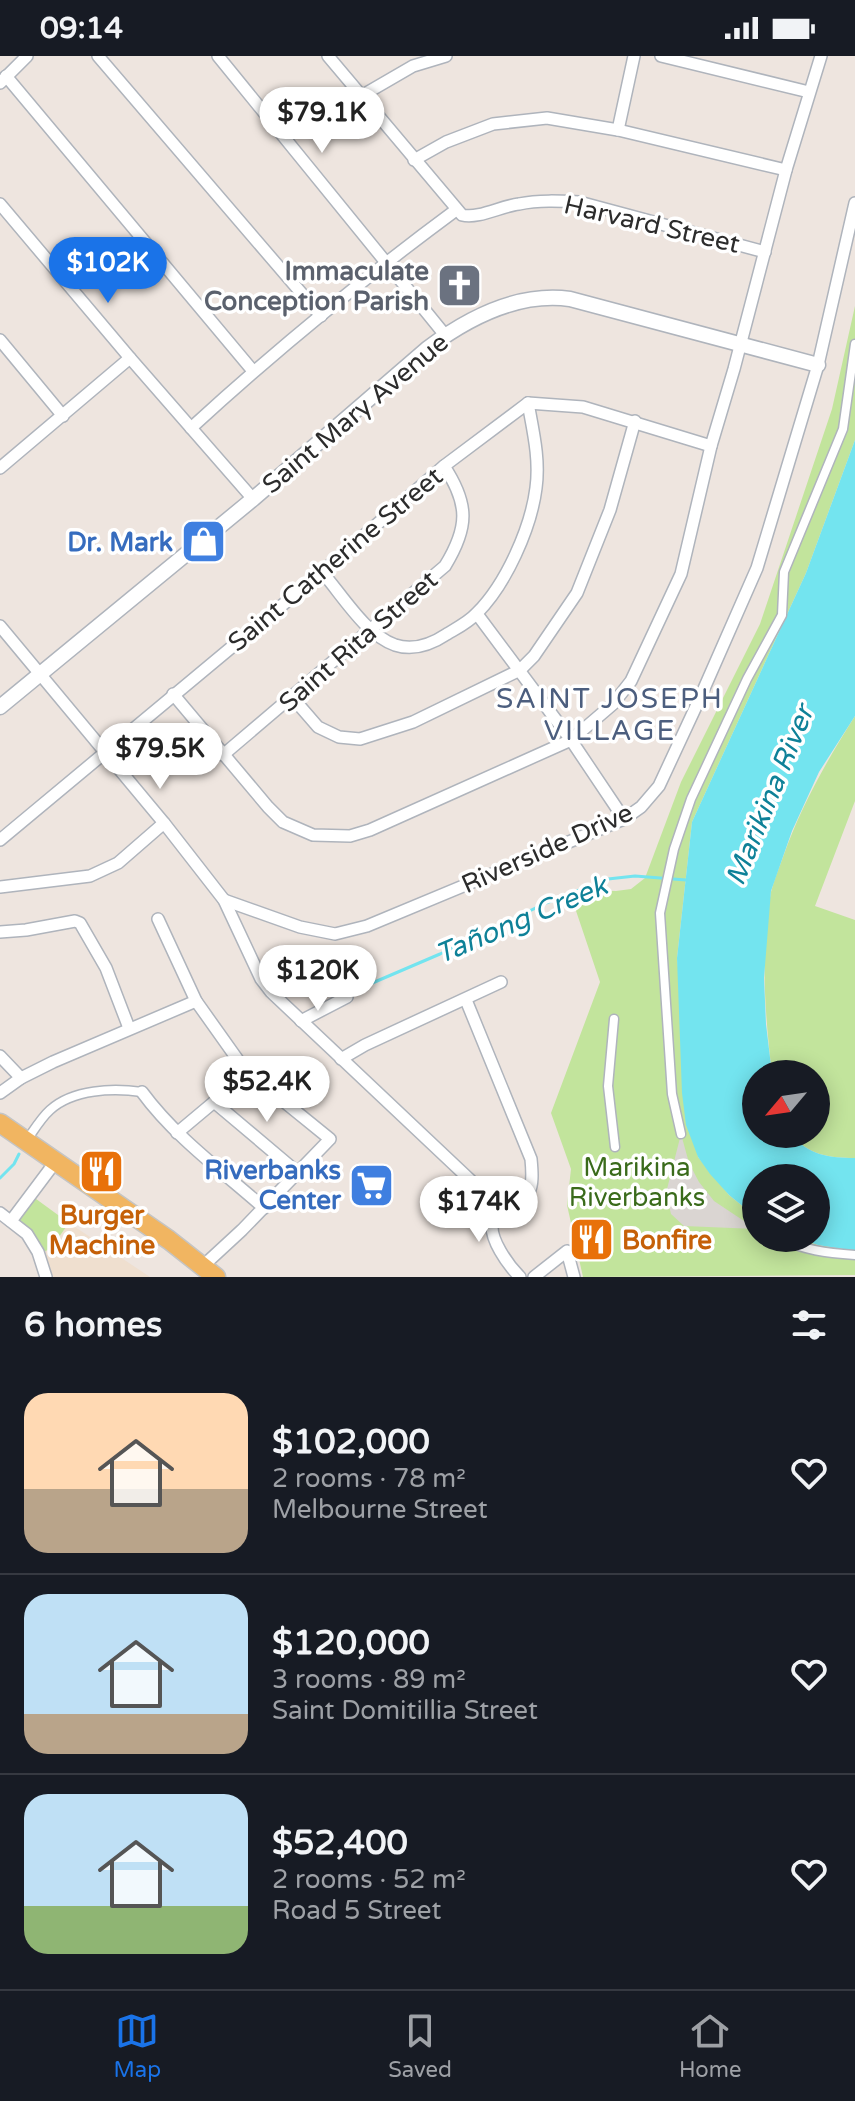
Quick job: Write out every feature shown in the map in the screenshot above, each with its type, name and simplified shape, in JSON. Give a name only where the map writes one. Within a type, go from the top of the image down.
[{"type":"main road","points":[[0,1123],[210,1271]]},
{"type":"street","points":[[27,56],[3,80],[253,371]]},
{"type":"street","points":[[98,56],[321,316]]},
{"type":"street","points":[[218,56],[445,335]]},
{"type":"street","points":[[191,428],[253,371],[387,261],[456,210],[328,56]]},
{"type":"street","points":[[363,95],[413,66],[446,56]]},
{"type":"street","points":[[618,130],[634,56]]},
{"type":"street","points":[[661,56],[809,92]]},
{"type":"street","points":[[173,694],[283,822],[313,835],[330,838],[370,830],[571,740],[613,704],[631,681],[681,574],[711,446],[786,170],[821,56]]},
{"type":"street","points":[[414,160],[446,142],[493,124],[547,118],[618,130],[786,170]]},
{"type":"street","name":"Harvard Street","points":[[456,210],[470,217],[522,203],[579,202],[765,252]]},
{"type":"street","name":"Riverside Drive","points":[[224,900],[300,927],[335,934],[367,926],[624,819],[641,807],[659,786],[757,568],[818,365],[855,203]]},
{"type":"street","points":[[0,204],[253,499]]},
{"type":"street","name":"Saint Mary Avenue","points":[[0,707],[253,499],[445,335],[506,306],[531,299],[558,298],[597,304],[818,365]]},
{"type":"street","points":[[0,340],[63,416]]},
{"type":"street","points":[[681,1134],[672,1094],[660,913],[674,849],[697,786],[747,679],[782,615],[784,572],[843,429],[855,344]]},
{"type":"street","points":[[0,468],[130,358]]},
{"type":"street","points":[[322,572],[372,630],[393,644],[419,647],[440,639],[477,614],[499,583],[527,529],[537,486],[537,452],[528,403],[583,407],[711,446]]},
{"type":"street","name":"Saint Catherine Street","points":[[0,840],[322,572],[444,466],[528,403]]},
{"type":"street","points":[[292,697],[318,727],[339,737],[360,739],[413,722],[520,670],[542,646],[577,593],[610,510],[635,421]]},
{"type":"street","name":"Saint Rita Street","points":[[223,755],[445,566],[462,533],[463,507],[461,495],[444,466]]},
{"type":"street","points":[[477,614],[571,740],[624,819]]},
{"type":"street","points":[[0,626],[224,900],[261,979],[271,992],[501,1209]]},
{"type":"street","points":[[0,887],[90,876],[118,863],[164,823]]},
{"type":"street","points":[[158,919],[196,1001],[245,1070],[330,1139],[264,1208],[210,1271]]},
{"type":"street","points":[[0,932],[75,921],[80,923],[106,968],[129,1028]]},
{"type":"street","points":[[341,1059],[501,982]]},
{"type":"street","points":[[301,1021],[347,997]]},
{"type":"street","points":[[466,1000],[531,1159],[532,1175],[527,1197],[518,1205],[501,1209],[493,1220],[492,1230],[502,1255],[520,1277]]},
{"type":"street","points":[[0,1093],[21,1078],[196,1001]]},
{"type":"street","points":[[614,1019],[608,1086],[615,1147]]},
{"type":"street","points":[[0,1056],[21,1078]]},
{"type":"street","points":[[177,1133],[214,1102],[245,1070]]},
{"type":"street","points":[[27,1141],[47,1112],[60,1102],[115,1089],[142,1092],[177,1133],[264,1208]]},
{"type":"street","points":[[214,1102],[297,1172]]},
{"type":"street","points":[[11,1221],[56,1161]]},
{"type":"street","points":[[0,1213],[33,1243],[46,1277]]},
{"type":"street","points":[[534,1277],[567,1251],[574,1277]]},
{"type":"street","points":[[817,1252],[855,1255]]},
{"type":"shaded area","points":[[681,1134],[689,1163],[699,1182],[714,1201],[742,1220],[742,1228],[684,1226],[671,1214],[666,1193]]},
{"type":"shaded area","points":[[69,1223],[150,1277],[49,1277],[44,1252],[51,1248]]},
{"type":"green space","name":"Marikina Riverbanks","points":[[855,306],[855,440],[806,573],[692,822],[677,958],[698,1157],[729,1195],[742,1206],[742,1252],[830,1252],[830,1247],[855,1251],[855,1275],[583,1277],[567,1205],[571,1169],[551,1113],[600,982],[571,896],[588,890],[631,889],[645,878],[681,782],[760,624],[832,409]]},
{"type":"green space","points":[[855,716],[855,801],[815,906],[855,920],[855,1158],[820,1154],[806,1148],[830,1148],[830,1060],[771,1060],[766,1006],[765,960],[771,892],[790,838],[824,767]]},
{"type":"green space","points":[[32,1196],[69,1223],[51,1248],[44,1252],[15,1219]]},
{"type":"water","name":"Marikina River","points":[[855,440],[855,716],[819,772],[792,831],[771,891],[764,978],[770,1060],[742,1060],[742,1148],[806,1148],[820,1154],[855,1158],[855,1251],[830,1247],[830,1164],[742,1164],[742,1206],[729,1195],[698,1157],[686,1125],[682,1093],[677,958],[692,822],[806,573]]},
{"type":"waterway","name":"Tañong Creek","points":[[278,987],[310,970],[356,990],[546,903],[608,879],[635,876],[686,880]]},
{"type":"waterway","name":"Tañong Creek","points":[[0,1178],[19,1154]]},
{"type":"place","name":"Immaculate Conception Parish","points":[[460,286]]},
{"type":"place","name":"Dr. Mark","points":[[204,542]]},
{"type":"place","name":"Burger Machine","points":[[102,1172]]},
{"type":"place","name":"Riverbanks Center","points":[[372,1185]]},
{"type":"place","name":"Bonfire","points":[[591,1240]]},
{"type":"district","name":"SAINT JOSEPH VILLAGE","points":[[610,714]]}]
